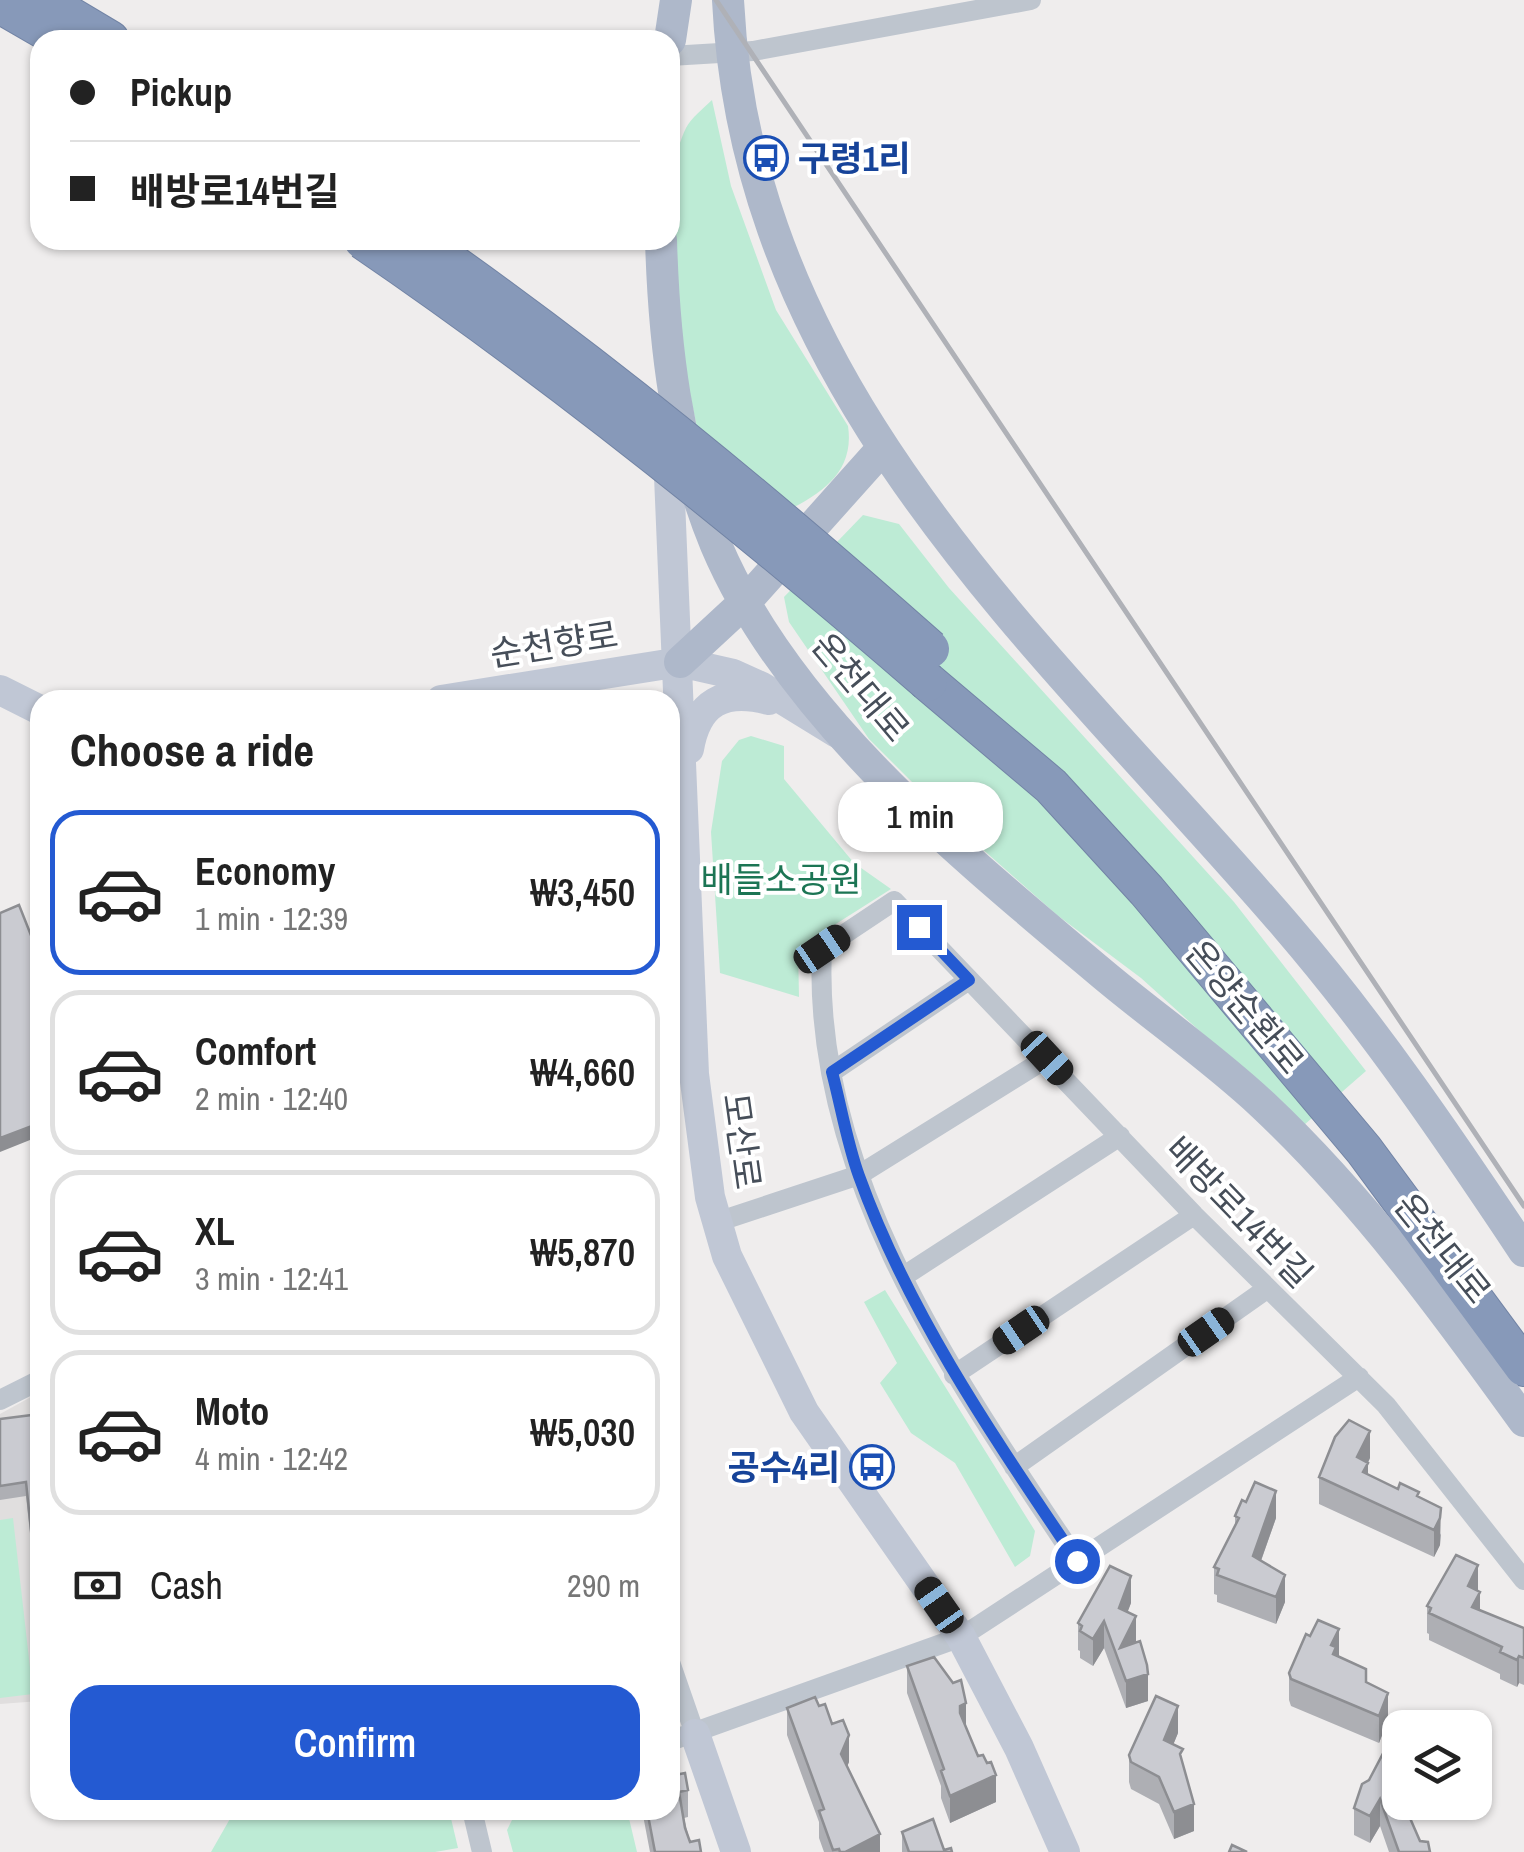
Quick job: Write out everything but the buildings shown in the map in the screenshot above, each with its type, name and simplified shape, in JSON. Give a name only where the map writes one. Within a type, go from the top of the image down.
[{"type":"highway","points":[[0,4],[77,30]]},
{"type":"highway","points":[[378,250],[488,325],[929,665]]},
{"type":"highway","points":[[434,250],[609,377],[724,468],[929,665]]},
{"type":"highway","name":"온양순환로","points":[[929,665],[1174,883],[1411,1172],[1524,1332]]},
{"type":"highway","name":"온양순환로","points":[[929,665],[1052,786],[1147,890],[1364,1150],[1524,1367]]},
{"type":"main road","points":[[672,30],[676,0]]},
{"type":"main road","points":[[728,0],[731,54],[748,151],[774,232],[822,349],[882,449],[1040,652],[1288,928],[1434,1116],[1524,1251]]},
{"type":"main road","name":"온천대로","points":[[662,250],[667,349],[704,513],[776,648],[848,740],[918,809],[1097,970],[1274,1116],[1336,1179],[1440,1304],[1524,1421]]},
{"type":"main road","points":[[680,662],[747,600],[882,449]]},
{"type":"street","points":[[680,56],[731,54],[1031,0]]},
{"type":"street","name":"모산로","points":[[667,349],[668,534],[680,662],[694,1074],[700,1141],[717,1222],[734,1270],[804,1412],[961,1637],[1019,1748],[1065,1852]]},
{"type":"street","points":[[680,662],[733,674],[848,740]]},
{"type":"street","name":"순천향로","points":[[504,690],[680,662]]},
{"type":"street","points":[[0,690],[30,705]]},
{"type":"street","points":[[685,772],[698,720],[705,706],[721,696],[765,698],[795,709]]},
{"type":"street","name":"배방로14번길","points":[[832,1072],[820,991],[822,949],[894,901],[1194,1215],[1358,1376],[1524,1580]]},
{"type":"street","points":[[969,980],[832,1072],[859,1175],[904,1276],[954,1374],[1077,1561]]},
{"type":"street","points":[[717,1222],[859,1175],[1047,1058]]},
{"type":"street","points":[[904,1276],[1120,1136]]},
{"type":"street","points":[[954,1374],[1194,1215]]},
{"type":"street","points":[[1014,1467],[1268,1288]]},
{"type":"street","points":[[736,1852],[682,1738],[961,1637],[1358,1376]]},
{"type":"street","points":[[0,1400],[30,1385]]},
{"type":"street","points":[[474,1820],[482,1852]]},
{"type":"shaded area","points":[[30,1398],[30,1702],[0,1704],[0,1414]]},
{"type":"green space","points":[[712,100],[731,186],[776,310],[848,426],[848,447],[833,479],[805,501],[753,527],[715,507],[677,315],[671,250],[680,250],[680,146],[694,117]]},
{"type":"green space","points":[[863,515],[899,524],[949,588],[1234,902],[1366,1071],[1304,1125],[1141,978],[1057,915],[954,824],[869,739],[789,622],[784,597]]},
{"type":"green space","name":"배들소공원","points":[[751,736],[784,746],[784,779],[854,863],[891,889],[798,948],[799,997],[720,973],[711,832],[722,761],[739,740]]},
{"type":"green space","points":[[885,1290],[1035,1531],[1030,1556],[1015,1567],[955,1463],[911,1433],[880,1383],[897,1363],[864,1302]]},
{"type":"green space","points":[[13,1518],[30,1694],[0,1698],[0,1520]]},
{"type":"green space","points":[[229,1820],[451,1820],[458,1848],[435,1852],[211,1852]]},
{"type":"green space","points":[[512,1820],[629,1820],[637,1852],[513,1852],[507,1830]]},
{"type":"railway","points":[[716,0],[1524,1206]]},
{"type":"place","name":"구령1리","points":[[766,158]]},
{"type":"place","name":"공수4리","points":[[872,1467]]},
{"type":"route","points":[[919,927],[969,980],[832,1072],[859,1175],[904,1276],[954,1374],[1077,1561]]}]
